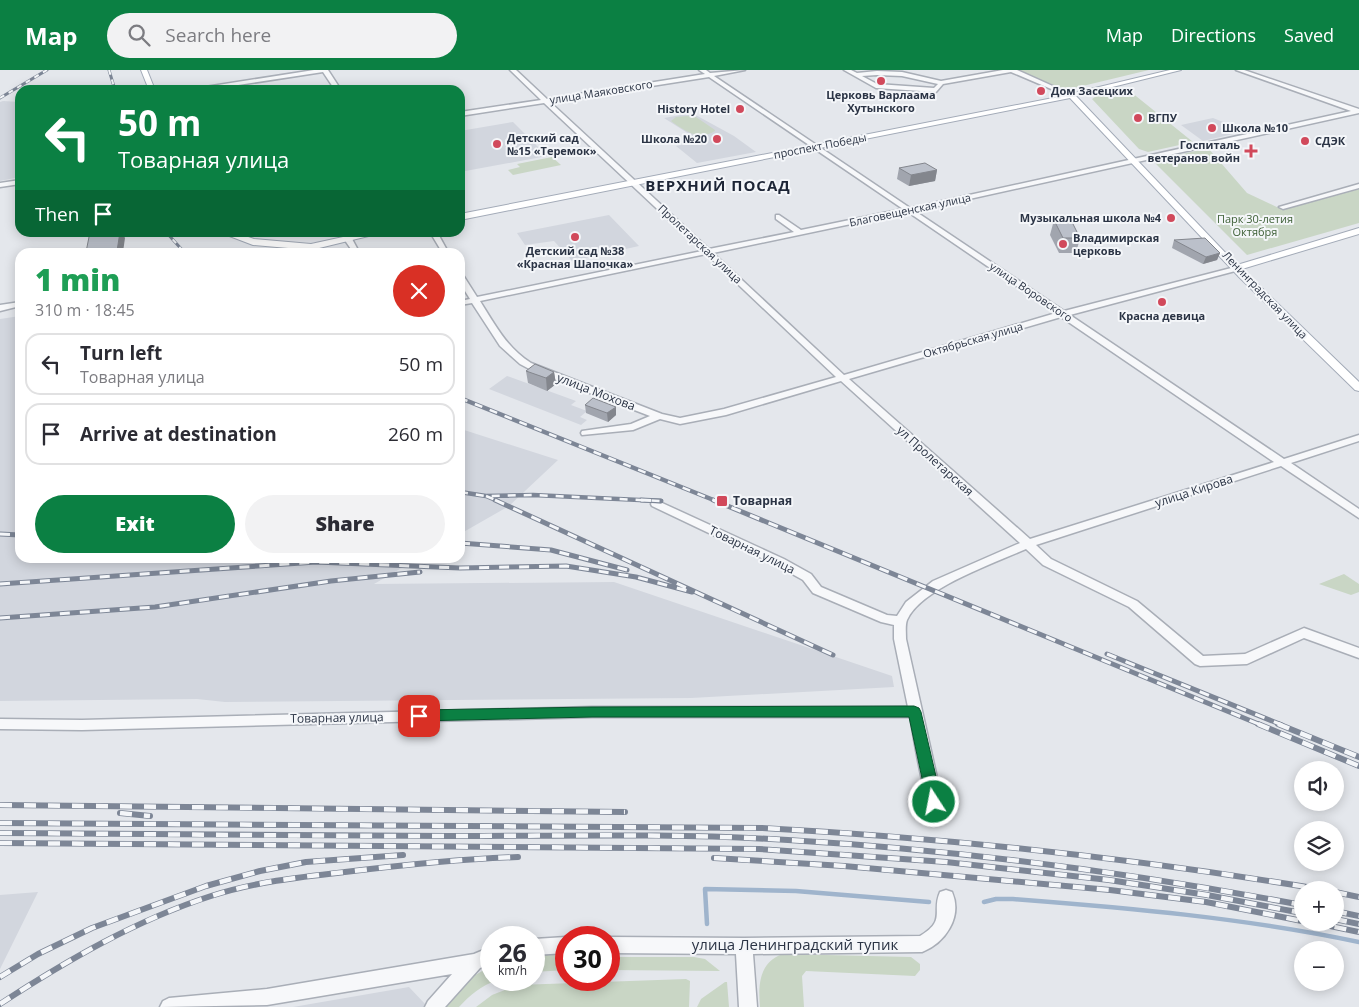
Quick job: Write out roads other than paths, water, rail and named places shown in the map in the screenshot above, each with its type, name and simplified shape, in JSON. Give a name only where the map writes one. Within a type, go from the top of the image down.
[{"type":"main road","points":[[144,70],[150,85]]},
{"type":"main road","name":"проспект Победы","points":[[465,216],[1072,96],[1178,70]]},
{"type":"main road","points":[[155,75],[158,85]]},
{"type":"main road","name":"Ленинградская улица","points":[[1072,96],[1236,268],[1359,388]]},
{"type":"main road","name":"Октябрьская улица","points":[[1236,268],[1359,231]]},
{"type":"main road","points":[[238,237],[253,242],[311,246],[357,237]]},
{"type":"main road","points":[[266,237],[333,242]]},
{"type":"street","points":[[222,85],[325,70],[335,85]]},
{"type":"street","name":"Пролетарская улица","points":[[513,70],[842,378]]},
{"type":"street","name":"улица Воровского","points":[[702,70],[1359,514]]},
{"type":"street","name":"улица Маяковского","points":[[465,113],[742,70]]},
{"type":"street","points":[[847,70],[876,86],[936,90],[941,83]]},
{"type":"street","points":[[856,75],[877,73],[902,74],[941,83],[1012,70]]},
{"type":"street","name":"Ленинградская улица","points":[[1012,70],[1072,96]]},
{"type":"street","points":[[1240,70],[1358,112]]},
{"type":"street","name":"Благовещенская улица","points":[[465,302],[710,253],[1358,112]]},
{"type":"street","points":[[0,185],[15,183]]},
{"type":"street","points":[[1283,207],[1359,186]]},
{"type":"street","points":[[779,217],[800,233]]},
{"type":"street","points":[[436,237],[443,248]]},
{"type":"street","points":[[348,239],[354,248]]},
{"type":"street","points":[[301,248],[311,246]]},
{"type":"street","name":"Октябрьская улица","points":[[659,416],[680,421],[726,412],[1062,314],[1236,268]]},
{"type":"street","name":"улица Мохова","points":[[465,284],[502,344],[511,354],[538,370],[659,416]]},
{"type":"street","points":[[0,308],[15,305]]},
{"type":"street","name":"ул Пролетарская","points":[[842,378],[1047,562],[1133,604],[1200,661],[1247,659],[1304,633],[1359,653]]},
{"type":"street","points":[[586,433],[632,427],[659,416]]},
{"type":"street","name":"улица Кирова","points":[[1028,544],[1359,438]]},
{"type":"street","name":"Товарная улица","points":[[656,504],[780,562],[807,577],[817,590],[885,619],[900,621]]},
{"type":"street","points":[[941,810],[934,802],[914,712],[900,639],[900,621],[910,604],[937,584],[1028,544]]},
{"type":"street","name":"Товарная улица","points":[[0,724],[82,725],[592,712],[914,712]]},
{"type":"street","name":"улица Ленинградский тупик","points":[[620,945],[922,944],[938,935],[947,916],[946,897]]},
{"type":"street","points":[[744,946],[748,1007]]},
{"type":"street","points":[[169,1007],[267,997],[480,960]]},
{"type":"street","points":[[434,1007],[474,962]]},
{"type":"waterway","points":[[707,924],[705,889],[796,891],[929,902]]},
{"type":"waterway","points":[[984,902],[996,899],[1013,899],[1143,910],[1273,926],[1359,942]]},
{"type":"railway","points":[[22,85],[47,70]]},
{"type":"railway","points":[[109,70],[114,85]]},
{"type":"railway","points":[[0,98],[15,89]]},
{"type":"railway","points":[[170,237],[180,248]]},
{"type":"railway","points":[[465,400],[716,501]]},
{"type":"railway","points":[[465,493],[486,496]]},
{"type":"railway","points":[[486,496],[533,495],[661,501],[641,500]]},
{"type":"railway","points":[[486,496],[498,501]]},
{"type":"railway","points":[[495,500],[833,655]]},
{"type":"railway","points":[[713,500],[1261,725]]},
{"type":"railway","points":[[0,534],[15,535]]},
{"type":"railway","points":[[465,543],[551,550],[627,570]]},
{"type":"railway","points":[[0,584],[302,563]]},
{"type":"railway","points":[[340,563],[460,568],[566,566],[636,577],[692,592]]},
{"type":"railway","points":[[0,618],[155,607],[331,581],[420,572]]},
{"type":"railway","points":[[1107,654],[1282,725]]},
{"type":"railway","points":[[1258,724],[1359,766]]},
{"type":"railway","points":[[1278,724],[1359,757]]},
{"type":"railway","points":[[0,805],[625,812]]},
{"type":"railway","points":[[120,813],[150,816]]},
{"type":"railway","points":[[0,823],[762,828],[833,832],[1044,851],[1115,859],[1294,885]]},
{"type":"railway","points":[[0,833],[660,836],[788,840],[853,844],[1046,864],[1238,893],[1294,904]]},
{"type":"railway","points":[[0,843],[759,849],[946,862],[1109,880],[1207,895],[1294,911]]},
{"type":"railway","points":[[0,977],[38,954],[92,928],[206,886],[260,871],[306,862],[403,855]]},
{"type":"railway","points":[[0,1004],[50,972],[129,929],[183,906],[227,891],[277,881],[328,874],[475,859],[518,857]]},
{"type":"railway","points":[[714,858],[844,866],[1110,890],[1206,902],[1294,919]]},
{"type":"railway","points":[[1344,894],[1359,897]]},
{"type":"railway","points":[[1344,913],[1359,916]]},
{"type":"railway","points":[[1344,921],[1359,924]]},
{"type":"railway","points":[[1344,929],[1359,932]]},
{"type":"place","name":"Церковь Варлаама Хутынского","points":[[881,81]]},
{"type":"place","name":"Дом Засецких","points":[[1041,91]]},
{"type":"place","name":"History Hotel","points":[[740,109]]},
{"type":"place","name":"ВГПУ","points":[[1138,118]]},
{"type":"place","name":"Школа №10","points":[[1212,128]]},
{"type":"place","name":"Школа №20","points":[[717,139]]},
{"type":"place","name":"СДЭК","points":[[1305,141]]},
{"type":"place","name":"Детский сад №15 «Теремок»","points":[[497,144]]},
{"type":"place","name":"Госпиталь ветеранов войн","points":[[1251,151]]},
{"type":"place","name":"Музыкальная школа №4","points":[[1171,218]]},
{"type":"place","name":"Детский сад №38 «Красная Шапочка»","points":[[575,237]]},
{"type":"place","name":"Владимирская церковь","points":[[1063,244]]},
{"type":"place","name":"Красна девица","points":[[1162,302]]},
{"type":"place","name":"Товарная","points":[[722,501]]},
{"type":"district","name":"ВЕРХНИЙ ПОСАД","points":[[718,186]]},
{"type":"park label","name":"Парк 30-летия Октября","points":[[1255,225]]}]
